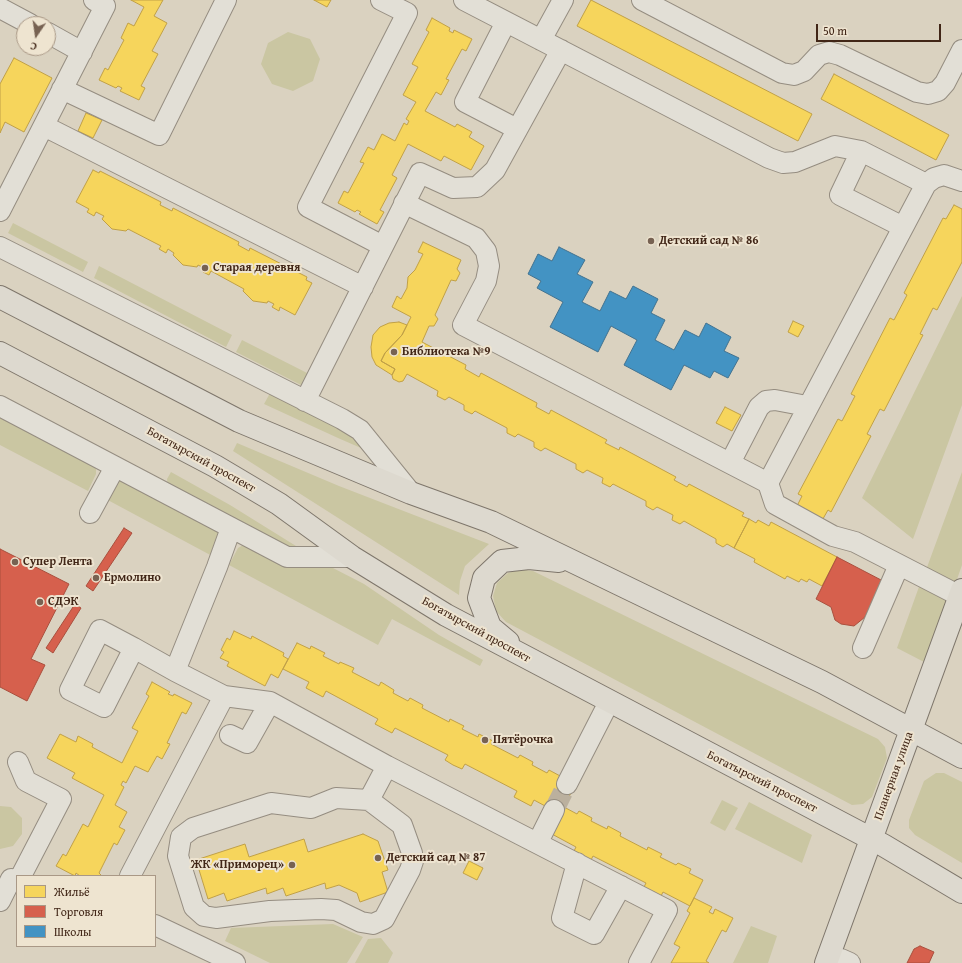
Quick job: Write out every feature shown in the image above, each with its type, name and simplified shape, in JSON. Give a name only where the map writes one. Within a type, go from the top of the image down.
[{"type":"main road","points":[[0,297],[239,421],[411,493],[491,522],[814,679],[962,757]]},
{"type":"main road","name":"Богатырский проспект","points":[[0,353],[215,466],[279,504],[352,557],[446,615],[877,842],[962,892]]},
{"type":"main road","points":[[528,659],[490,627],[479,598],[484,578],[502,561],[529,558],[574,562]]},
{"type":"main road","name":"Планерная улица","points":[[839,962],[877,842],[917,733],[961,593]]},
{"type":"main road","name":"Планерная улица","points":[[917,733],[962,629]]},
{"type":"street","points":[[0,211],[105,6],[94,0]]},
{"type":"street","points":[[62,89],[159,135],[226,0]]},
{"type":"street","points":[[381,0],[407,13],[308,207],[383,246]]},
{"type":"street","points":[[464,0],[770,158],[783,163],[795,162],[835,146],[861,151],[926,184]]},
{"type":"street","points":[[541,40],[563,0]]},
{"type":"street","points":[[642,0],[782,73],[794,75],[804,71],[819,55],[829,52],[840,54],[917,92],[928,94],[938,91],[945,83],[962,50]]},
{"type":"street","points":[[0,8],[16,17]]},
{"type":"street","points":[[506,22],[465,102],[517,129]]},
{"type":"street","points":[[56,37],[82,52]]},
{"type":"street","points":[[305,401],[404,202],[420,173],[453,188],[477,187],[495,170],[561,50]]},
{"type":"street","points":[[44,126],[363,287]]},
{"type":"street","points":[[861,151],[840,195],[903,227]]},
{"type":"street","points":[[961,593],[899,565],[855,542],[833,536],[774,504],[768,483],[807,406],[926,184],[934,178],[944,175],[962,181]]},
{"type":"street","points":[[404,202],[476,238],[486,251],[489,266],[486,281],[463,326],[768,483]]},
{"type":"street","points":[[0,247],[360,430],[411,493]]},
{"type":"street","points":[[730,463],[759,407],[766,402],[775,400],[807,406]]},
{"type":"street","points":[[0,406],[287,557],[352,557]]},
{"type":"street","points":[[90,513],[115,467]]},
{"type":"street","points":[[175,671],[231,528]]},
{"type":"street","points":[[864,648],[899,565]]},
{"type":"street","points":[[134,648],[224,696],[270,702],[387,766],[538,842],[667,910],[639,963]]},
{"type":"street","points":[[131,875],[158,826],[224,696]]},
{"type":"street","points":[[230,735],[247,743],[270,702]]},
{"type":"street","points":[[567,784],[609,702]]},
{"type":"street","points":[[0,901],[12,877],[61,799],[26,781],[18,762]]},
{"type":"street","points":[[369,800],[387,766]]},
{"type":"street","points":[[336,798],[369,800],[402,825],[412,853],[413,861],[384,919],[373,924],[361,922],[336,910],[321,909],[270,911],[216,918],[204,916],[194,907],[178,856],[181,837],[193,828],[271,803],[310,808],[336,798]]},
{"type":"street","points":[[538,842],[554,810]]},
{"type":"street","points":[[158,826],[181,837]]},
{"type":"street","points":[[577,863],[562,918],[594,934],[620,886]]},
{"type":"street","points":[[156,925],[236,963]]},
{"type":"shaded area","points":[[288,32],[310,39],[320,59],[313,81],[293,91],[272,84],[261,64],[268,43]]},
{"type":"shaded area","points":[[13,223],[88,262],[83,272],[8,233]]},
{"type":"shaded area","points":[[99,266],[232,335],[226,347],[94,278]]},
{"type":"shaded area","points":[[962,296],[962,405],[913,539],[862,498]]},
{"type":"shaded area","points":[[242,340],[311,375],[305,387],[236,352]]},
{"type":"shaded area","points":[[274,392],[351,433],[364,446],[361,448],[264,404],[269,395]]},
{"type":"shaded area","points":[[0,412],[96,466],[96,474],[88,491],[0,445]]},
{"type":"shaded area","points":[[237,443],[339,486],[489,544],[465,566],[460,581],[459,595],[233,451]]},
{"type":"shaded area","points":[[171,472],[230,505],[296,546],[287,548],[168,486],[167,479]]},
{"type":"shaded area","points":[[962,472],[962,565],[955,585],[926,570]]},
{"type":"shaded area","points":[[118,479],[217,527],[222,534],[214,557],[104,498]]},
{"type":"shaded area","points":[[243,545],[315,565],[333,568],[364,584],[439,635],[483,660],[480,666],[392,619],[378,645],[229,565],[238,548]]},
{"type":"shaded area","points":[[520,569],[533,571],[878,739],[885,747],[887,758],[872,797],[863,804],[852,805],[506,622],[496,611],[493,596],[497,583],[508,573]]},
{"type":"shaded area","points":[[920,584],[950,599],[926,663],[897,648]]},
{"type":"shaded area","points":[[936,773],[944,773],[962,782],[962,863],[915,835],[909,828],[909,820],[924,781]]},
{"type":"shaded area","points":[[722,800],[738,808],[725,831],[710,823]]},
{"type":"shaded area","points":[[749,802],[812,835],[802,863],[735,829]]},
{"type":"shaded area","points":[[0,806],[11,807],[22,818],[22,834],[13,846],[0,849]]},
{"type":"shaded area","points":[[333,924],[363,937],[347,963],[270,963],[225,941],[231,928]]},
{"type":"shaded area","points":[[751,926],[777,936],[768,963],[733,963]]},
{"type":"shaded area","points":[[381,938],[393,953],[388,963],[355,963],[368,939]]},
{"type":"building: Жильё","points":[[131,0],[163,0],[154,16],[167,23],[152,51],[158,54],[141,86],[145,88],[139,100],[120,91],[122,88],[118,86],[116,88],[99,80],[105,68],[108,70],[124,40],[121,38],[128,23],[134,26],[144,7]]},
{"type":"building: Жильё","points":[[314,0],[331,0],[327,7]]},
{"type":"building: Жильё","points":[[591,0],[812,114],[798,141],[577,26]]},
{"type":"building: Жильё","points":[[432,18],[450,28],[449,31],[453,33],[454,30],[472,39],[466,51],[462,49],[446,79],[449,80],[441,95],[436,92],[425,111],[455,127],[457,124],[472,132],[469,137],[484,146],[471,170],[444,156],[441,161],[408,144],[392,175],[397,178],[380,210],[384,212],[377,224],[359,214],[361,212],[357,210],[355,212],[338,203],[344,191],[348,193],[364,163],[360,162],[368,147],[374,150],[382,134],[395,141],[404,123],[407,125],[409,121],[406,119],[416,102],[403,95],[418,67],[412,64],[429,32],[426,30]]},
{"type":"building: Жильё","points":[[14,58],[52,78],[24,132],[5,122],[0,133],[0,84]]},
{"type":"building: Жильё","points":[[834,74],[949,135],[936,160],[821,99]]},
{"type":"building: Жильё","points":[[86,113],[102,120],[93,138],[78,131]]},
{"type":"building: Жильё","points":[[93,170],[99,173],[100,171],[161,202],[160,205],[172,211],[173,208],[239,242],[238,245],[249,251],[250,248],[307,277],[306,280],[312,283],[295,315],[280,307],[279,311],[272,307],[274,304],[268,301],[267,303],[253,301],[243,291],[244,289],[211,271],[209,275],[203,272],[204,268],[198,265],[197,267],[183,265],[173,255],[174,253],[168,249],[166,253],[159,249],[161,246],[128,229],[126,231],[112,229],[102,219],[104,216],[96,212],[94,216],[87,212],[89,209],[76,202]]},
{"type":"building: Жильё","points":[[954,205],[962,209],[962,262],[937,310],[933,308],[920,334],[923,335],[884,411],[880,409],[867,434],[871,436],[831,512],[828,510],[820,524],[795,510],[802,496],[798,494],[838,419],[842,421],[855,396],[851,394],[890,318],[894,320],[907,295],[904,293],[943,218],[946,219]]},
{"type":"building: Жильё","points":[[423,242],[461,260],[457,269],[460,273],[456,281],[451,280],[435,315],[438,319],[434,326],[429,326],[422,342],[466,365],[465,369],[479,377],[481,373],[537,403],[536,407],[549,414],[551,410],[607,440],[605,443],[619,450],[620,447],[676,477],[674,480],[687,487],[689,484],[744,513],[742,516],[749,519],[734,548],[727,544],[723,547],[716,543],[716,539],[684,521],[680,524],[672,520],[673,515],[657,507],[653,510],[646,506],[646,501],[613,484],[610,487],[602,483],[603,478],[587,470],[583,473],[576,469],[576,464],[545,448],[541,451],[534,447],[534,442],[518,434],[515,437],[507,433],[507,428],[475,411],[472,414],[464,410],[464,405],[449,397],[445,400],[437,396],[438,391],[407,374],[403,381],[399,382],[393,379],[392,375],[395,369],[381,361],[385,353],[402,335],[411,317],[392,307],[397,296],[401,299],[407,288],[408,277],[415,270],[423,254],[418,252]]},
{"type":"building: Жильё","points":[[793,321],[804,326],[798,337],[788,332]]},
{"type":"building: Жильё","points":[[399,322],[407,325],[402,335],[385,353],[381,361],[395,369],[392,375],[376,365],[372,357],[371,347],[373,335],[380,327],[389,323]]},
{"type":"building: Жильё","points":[[725,407],[741,415],[732,431],[716,423]]},
{"type":"building: Жильё","points":[[749,519],[756,523],[758,520],[769,526],[771,522],[837,557],[822,586],[809,579],[807,582],[801,579],[799,582],[787,576],[785,579],[754,562],[755,559],[734,548]]},
{"type":"building: Жильё","points":[[234,631],[251,639],[252,636],[284,653],[283,656],[288,659],[278,678],[271,674],[265,686],[227,666],[229,662],[220,658],[224,652],[221,650],[227,638],[230,640]]},
{"type":"building: Жильё","points":[[297,643],[310,649],[311,646],[325,653],[323,656],[339,664],[340,662],[354,668],[352,672],[379,686],[381,682],[394,690],[393,693],[408,701],[410,698],[423,705],[422,708],[449,722],[450,719],[464,726],[462,729],[478,737],[479,734],[493,741],[491,744],[518,758],[520,755],[533,762],[532,765],[547,773],[549,770],[562,777],[574,787],[560,814],[534,800],[531,806],[514,797],[517,791],[465,764],[462,769],[453,765],[445,760],[448,755],[395,728],[392,733],[375,724],[378,719],[326,691],[323,697],[306,688],[309,682],[283,669]]},
{"type":"building: Жильё","points":[[152,682],[170,692],[168,694],[173,696],[174,694],[192,703],[186,714],[182,712],[167,743],[170,744],[162,759],[157,756],[148,772],[135,766],[126,783],[123,781],[121,785],[124,787],[115,805],[127,812],[119,827],[125,830],[117,845],[114,843],[99,873],[101,875],[79,875],[76,873],[75,875],[73,875],[56,866],[63,854],[66,856],[83,824],[88,827],[104,795],[72,778],[75,773],[47,758],[60,734],[76,742],[78,736],[93,744],[92,747],[122,763],[138,731],[132,728],[149,696],[146,694]]},
{"type":"building: Жильё","points":[[564,807],[577,814],[579,811],[592,818],[591,821],[607,829],[608,826],[621,833],[620,836],[647,850],[648,847],[662,854],[660,857],[676,865],[678,863],[691,869],[689,873],[703,880],[690,906],[663,892],[660,898],[643,889],[646,883],[593,856],[590,862],[573,853],[576,847],[550,833]]},
{"type":"building: Жильё","name":"ЖК «Приморец»","points":[[363,834],[378,841],[388,870],[382,872],[388,892],[360,902],[357,893],[339,885],[326,889],[325,883],[286,896],[283,888],[267,894],[266,888],[227,901],[224,893],[208,899],[196,860],[245,844],[249,857],[304,839],[308,852]]},
{"type":"building: Жильё","points":[[469,861],[483,868],[477,880],[463,873]]},
{"type":"building: Жильё","points":[[694,898],[712,907],[709,912],[713,914],[715,909],[733,918],[726,932],[722,930],[706,961],[709,963],[671,963],[680,947],[674,944],[690,913],[687,911]]},
{"type":"building: Торговля","points":[[124,528],[132,533],[93,591],[86,586]]},
{"type":"building: Торговля","points":[[0,549],[69,584],[31,659],[45,665],[27,701],[0,687]]},
{"type":"building: Торговля","points":[[837,557],[883,581],[865,617],[854,626],[841,624],[835,620],[831,607],[816,599]]},
{"type":"building: Торговля","points":[[75,604],[81,608],[53,653],[46,648]]},
{"type":"building: Торговля","points":[[920,946],[934,952],[929,963],[907,963],[914,949]]},
{"type":"building: Школы","points":[[559,247],[585,260],[577,274],[593,282],[582,302],[600,311],[610,291],[626,299],[633,286],[658,299],[651,313],[665,320],[655,340],[674,350],[685,330],[699,337],[706,323],[731,337],[724,351],[739,358],[728,378],[714,371],[710,378],[684,365],[671,390],[624,365],[637,340],[611,326],[598,352],[550,327],[563,302],[537,288],[541,281],[528,274],[538,254],[552,261]]},
{"type":"tunnel","points":[[554,810],[567,784]]},
{"type":"place","name":"Детский сад № 86","points":[[651,241]]},
{"type":"place","name":"Старая деревня","points":[[205,268]]},
{"type":"place","name":"Библиотека №9","points":[[394,352]]},
{"type":"place","name":"Супер Лента","points":[[15,562]]},
{"type":"place","name":"Ермолино","points":[[96,578]]},
{"type":"place","name":"СДЭК","points":[[40,602]]},
{"type":"place","name":"Пятёрочка","points":[[485,740]]},
{"type":"place","name":"Детский сад № 87","points":[[378,858]]},
{"type":"place","name":"ЖК «Приморец»","points":[[292,865]]}]
